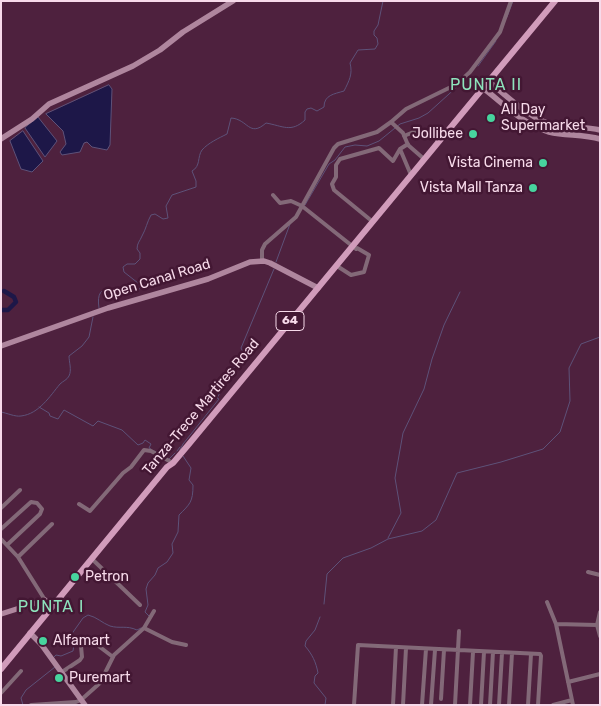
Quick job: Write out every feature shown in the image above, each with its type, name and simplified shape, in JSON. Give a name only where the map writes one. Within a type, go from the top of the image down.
[{"type":"main road","points":[[1,139],[32,119],[49,104],[133,66],[233,1]]},
{"type":"main road","name":"Tanza-Trece Martires Road","points":[[1,669],[555,1]]},
{"type":"main road","points":[[489,82],[522,109],[543,121],[562,126],[600,130]]},
{"type":"main road","points":[[483,88],[540,129],[600,139]]},
{"type":"main road","points":[[262,261],[270,263],[318,288]]},
{"type":"main road","name":"Open Canal Road","points":[[1,346],[108,308],[208,279],[250,262],[262,261]]},
{"type":"main road","points":[[1,614],[45,600],[52,606]]},
{"type":"main road","points":[[30,633],[41,644],[83,703]]},
{"type":"street","points":[[262,261],[262,250],[265,244],[296,217],[334,148],[338,144],[377,132],[406,109],[457,84],[470,72],[500,32],[511,1]]},
{"type":"street","points":[[391,122],[404,136],[408,144],[425,159]]},
{"type":"street","points":[[404,136],[416,131],[431,132],[440,142]]},
{"type":"street","points":[[373,222],[334,190],[332,184],[336,177],[336,165],[344,157],[379,148],[392,161],[400,149],[408,144]]},
{"type":"street","points":[[400,149],[411,176]]},
{"type":"street","points":[[273,195],[280,203],[288,201],[302,206],[352,247],[369,255],[364,272],[351,275],[337,266]]},
{"type":"street","points":[[79,504],[90,512],[144,450],[151,450],[175,461]]},
{"type":"street","points":[[1,508],[20,490]]},
{"type":"street","points":[[1,530],[31,502],[36,503],[42,509],[40,514],[7,545]]},
{"type":"street","points":[[18,557],[52,524]]},
{"type":"street","points":[[1,538],[18,557],[45,600]]},
{"type":"street","points":[[92,560],[140,605]]},
{"type":"street","points":[[588,572],[600,575]]},
{"type":"street","points":[[547,602],[556,624],[573,705]]},
{"type":"street","points":[[31,705],[83,703],[100,682],[113,657],[144,628],[154,611]]},
{"type":"street","points":[[600,612],[597,625],[600,636]]},
{"type":"street","points":[[556,624],[597,625]]},
{"type":"street","points":[[144,628],[172,642],[186,645]]},
{"type":"street","points":[[455,705],[459,631]]},
{"type":"street","points":[[62,672],[80,660],[82,657],[81,646],[88,638],[113,657]]},
{"type":"street","points":[[354,705],[358,645],[540,654],[538,705]]},
{"type":"street","points":[[393,705],[396,647]]},
{"type":"street","points":[[403,705],[406,648]]},
{"type":"street","points":[[422,705],[426,649]]},
{"type":"street","points":[[431,705],[435,650]]},
{"type":"street","points":[[441,699],[444,650]]},
{"type":"street","points":[[470,705],[473,652]]},
{"type":"street","points":[[480,705],[484,652]]},
{"type":"street","points":[[490,705],[493,652]]},
{"type":"street","points":[[499,705],[502,653]]},
{"type":"street","points":[[509,705],[512,653]]},
{"type":"street","points":[[528,705],[531,654]]},
{"type":"street","points":[[1,693],[21,670]]},
{"type":"street","points":[[568,682],[600,674]]},
{"type":"street","points":[[553,705],[572,700]]},
{"type":"shaded area","points":[[109,85],[112,89],[110,145],[107,150],[92,147],[87,142],[84,143],[80,152],[62,155],[60,152],[66,144],[63,131],[46,114]]},
{"type":"shaded area","points":[[38,117],[57,141],[45,157],[25,128]]},
{"type":"shaded area","points":[[23,131],[43,161],[32,172],[21,169],[10,141]]},
{"type":"waterway","points":[[99,308],[98,298],[104,290],[137,292],[140,288],[138,283],[124,272],[123,267],[127,264],[135,264],[140,259],[140,253],[137,249],[151,215],[155,214],[163,219],[168,218],[166,206],[172,195],[196,187],[192,171],[197,167],[202,150],[207,145],[227,134],[231,118],[237,119],[256,129],[266,123],[291,127],[305,120],[307,109],[311,108],[317,111],[324,107],[328,97],[344,91],[351,74],[350,63],[358,50],[375,49],[378,44],[374,31],[378,25],[383,1]]},
{"type":"waterway","points":[[507,17],[513,1]]},
{"type":"waterway","points":[[478,66],[496,41]]},
{"type":"waterway","points":[[305,205],[329,164],[335,160],[345,147],[355,145],[367,146],[379,141],[400,124],[428,113],[459,85]]},
{"type":"waterway","points":[[276,262],[290,224]]},
{"type":"waterway","points":[[183,444],[219,399],[217,398],[243,352],[241,348],[274,269]]},
{"type":"waterway","points":[[1,310],[8,310],[16,302],[14,297],[4,291]]},
{"type":"waterway","points":[[388,538],[401,513],[395,478],[403,433],[424,389],[444,325],[460,292]]},
{"type":"waterway","points":[[1,412],[21,416],[27,415],[44,404],[69,376],[69,356],[82,346],[89,337],[93,317]]},
{"type":"waterway","points":[[324,604],[327,574],[343,558],[371,548],[388,539],[422,531],[436,520],[457,473],[543,449],[560,432],[570,401],[569,368],[581,344],[600,337]]},
{"type":"waterway","points":[[39,407],[49,413],[50,416],[58,419],[64,410],[93,426],[98,421],[122,430],[138,445],[145,440],[151,444],[149,448],[151,449]]},
{"type":"waterway","points":[[180,450],[183,444]]},
{"type":"waterway","points":[[177,451],[180,447]]},
{"type":"waterway","points":[[154,451],[164,456]]},
{"type":"waterway","points":[[169,459],[175,453]]},
{"type":"waterway","points":[[149,616],[145,612],[148,605],[146,589],[148,583],[158,568],[167,562],[173,553],[172,544],[178,532],[179,515],[188,505],[192,495],[193,485],[189,480],[191,468],[183,456]]},
{"type":"waterway","points":[[53,658],[56,655],[61,656],[73,651],[74,644],[71,635],[83,618],[88,615],[110,626],[137,630],[141,628]]},
{"type":"waterway","points":[[320,617],[315,630],[306,641],[305,646],[312,655],[316,665],[318,673],[315,676],[314,683],[326,698],[325,705]]},
{"type":"waterway","points":[[23,705],[21,698],[26,690],[55,667]]},
{"type":"place","name":"All Day Supermarket","points":[[491,118]]},
{"type":"place","name":"Jollibee","points":[[473,134]]},
{"type":"place","name":"Vista Cinema","points":[[543,163]]},
{"type":"place","name":"Vista Mall Tanza","points":[[533,188]]},
{"type":"place","name":"Petron","points":[[75,577]]},
{"type":"place","name":"Alfamart","points":[[43,641]]},
{"type":"place","name":"Puremart","points":[[59,678]]},
{"type":"district","name":"PUNTA II","points":[[486,85]]},
{"type":"district","name":"PUNTA I","points":[[51,607]]}]
